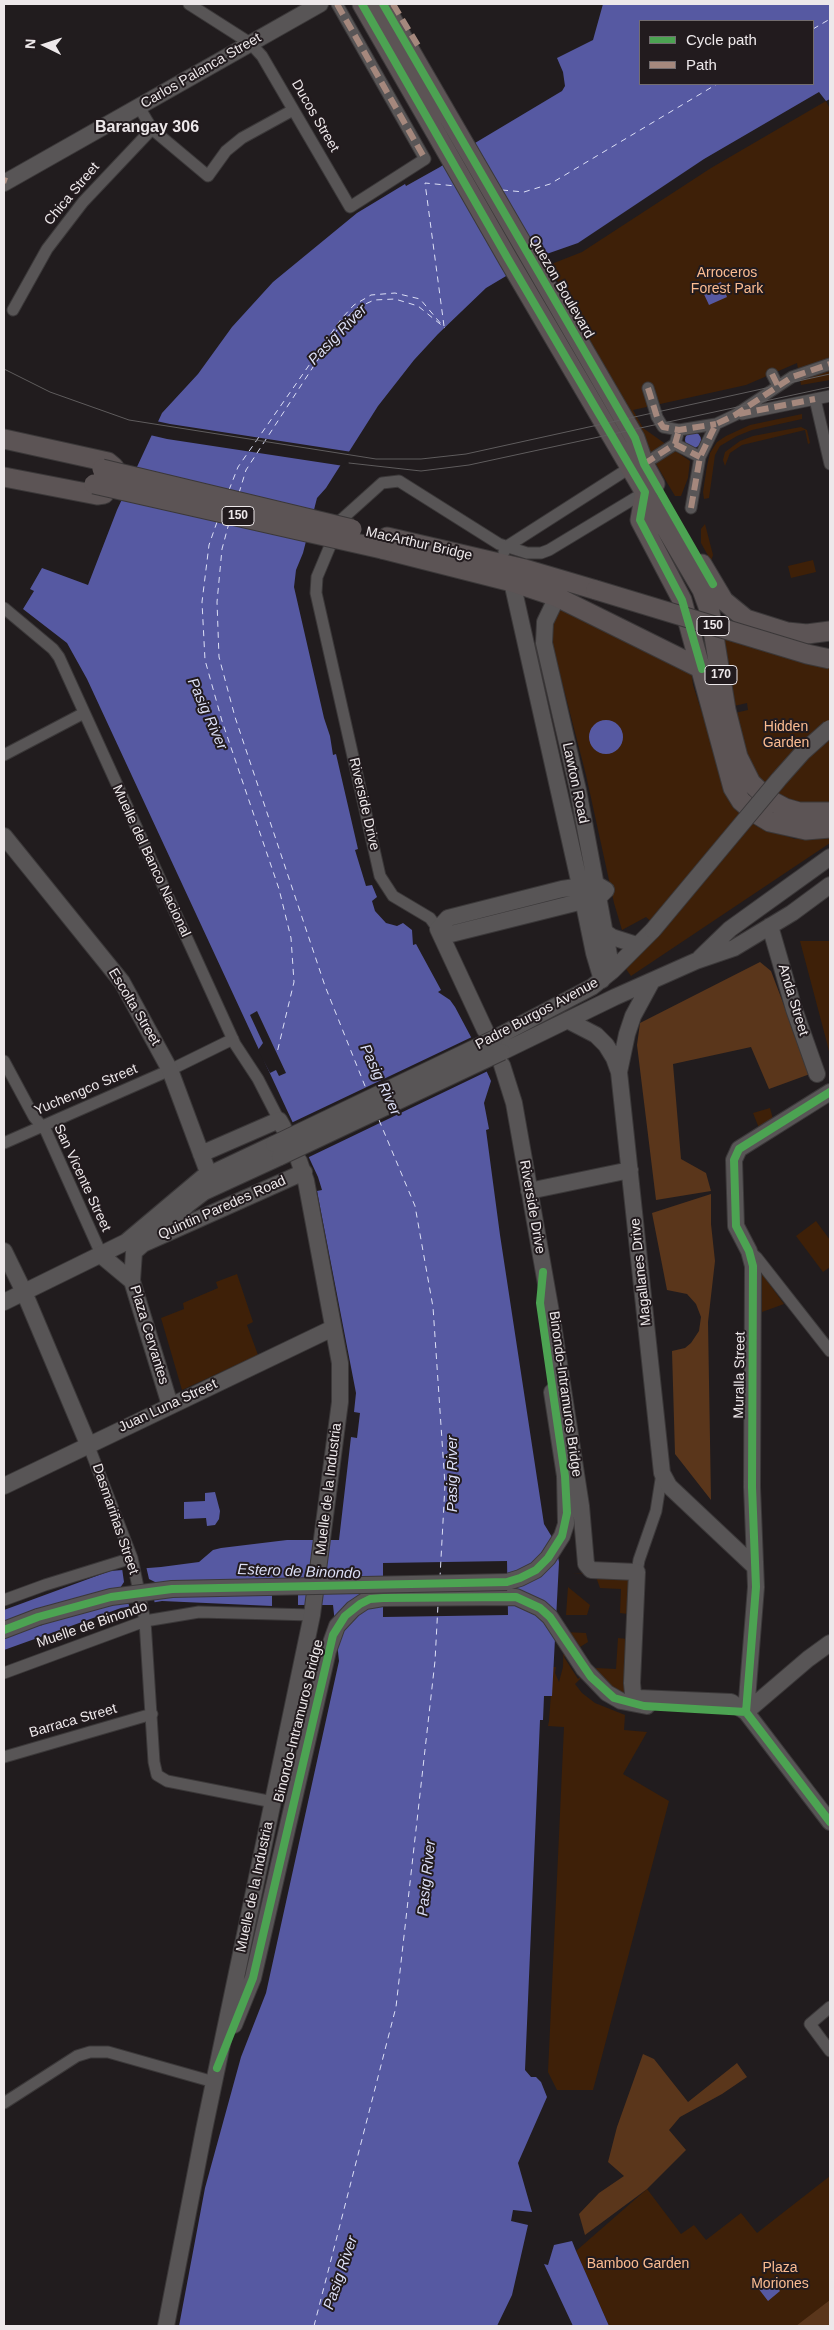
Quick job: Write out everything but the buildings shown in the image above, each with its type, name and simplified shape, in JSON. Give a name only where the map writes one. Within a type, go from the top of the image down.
[{"type":"main road","name":"Quezon Boulevard","points":[[362,4],[599,397],[635,438],[637,466],[645,492],[707,601],[713,623],[726,710],[738,757],[751,783],[768,799],[784,808],[799,812],[830,812]]},
{"type":"main road","name":"Quezon Boulevard","points":[[383,4],[599,397]]},
{"type":"main road","points":[[4,439],[111,463],[97,495],[4,477]]},
{"type":"main road","name":"MacArthur Bridge","points":[[4,447],[104,478],[383,543],[512,582],[557,597],[702,669]]},
{"type":"main road","name":"MacArthur Bridge","points":[[4,466],[104,478]]},
{"type":"main road","name":"Quezon Boulevard","points":[[637,466],[719,594],[730,608],[754,623],[787,632],[807,634],[830,631]]},
{"type":"main road","name":"170","points":[[645,492],[640,520],[680,594],[702,669]]},
{"type":"main road","name":"MacArthur Bridge","points":[[383,543],[502,555],[596,590],[807,654],[830,658]]},
{"type":"main road","points":[[702,669],[725,764],[733,788],[741,801],[770,822],[806,830],[830,828]]},
{"type":"street","name":"Ducos Street","points":[[189,4],[250,43],[262,56],[350,207],[425,159],[336,4]]},
{"type":"street","name":"Carlos Palanca Street","points":[[5,181],[320,4]]},
{"type":"street","points":[[139,107],[152,130],[208,176],[226,151],[242,138],[293,110]]},
{"type":"street","name":"Chica Street","points":[[13,310],[53,241],[112,171],[152,130]]},
{"type":"street","points":[[648,388],[660,422],[668,429],[680,430],[716,424],[735,415],[799,374],[830,364]]},
{"type":"street","points":[[772,374],[778,386]]},
{"type":"street","points":[[735,415],[830,396]]},
{"type":"street","points":[[815,399],[830,464]]},
{"type":"street","points":[[691,508],[700,457],[716,424]]},
{"type":"street","points":[[502,555],[637,466],[676,444],[680,430]]},
{"type":"street","points":[[676,444],[700,457]]},
{"type":"street","points":[[342,519],[382,484],[399,481],[485,536],[502,555]]},
{"type":"street","points":[[502,555],[550,550],[645,492]]},
{"type":"street","name":"Riverside Drive","points":[[330,546],[317,577],[316,593],[380,876],[393,896],[430,918],[438,929],[496,1046],[514,1103],[581,1506],[586,1564],[591,1570],[639,1564]]},
{"type":"street","name":"Lawton Road","points":[[512,582],[590,892],[602,930],[607,976]]},
{"type":"street","name":"Lawton Road","points":[[557,597],[545,622],[544,643],[578,790],[590,892],[594,952],[607,976]]},
{"type":"street","name":"Muelle del Banco Nacional","points":[[4,608],[56,652],[233,1039],[258,1079],[281,1123]]},
{"type":"street","points":[[4,755],[84,713]]},
{"type":"street","name":"Padre Burgos Avenue","points":[[496,1046],[607,976],[653,930],[803,752],[830,728]]},
{"type":"street","name":"Escolta Street","points":[[4,836],[114,971],[170,1070],[208,1175]]},
{"type":"street","name":"Padre Burgos Avenue","points":[[696,961],[730,929],[830,857]]},
{"type":"street","name":"Padre Burgos Avenue","points":[[277,1150],[496,1046],[567,1020],[696,961],[734,948],[830,885]]},
{"type":"street","points":[[438,929],[448,918],[590,892]]},
{"type":"street","name":"Anda Street","points":[[770,926],[794,1009],[826,1086]]},
{"type":"street","points":[[602,930],[612,937],[636,945]]},
{"type":"street","points":[[573,998],[584,984],[590,970],[594,952]]},
{"type":"street","name":"Magallanes Drive","points":[[619,1072],[633,1016],[652,981]]},
{"type":"street","name":"Magallanes Drive","points":[[567,1020],[596,1035],[606,1045],[614,1058],[619,1072],[662,1473],[656,1511],[639,1564],[632,1683],[633,1694],[638,1698],[731,1702],[746,1712]]},
{"type":"street","name":"Yuchengco Street","points":[[4,1143],[170,1070],[233,1039]]},
{"type":"street","name":"San Vicente Street","points":[[4,1061],[34,1117],[48,1136],[102,1256]]},
{"type":"street","name":"Muralla Street","points":[[746,1712],[756,1587],[752,1487],[752,1266],[750,1251],[736,1226],[734,1170],[736,1155],[739,1149],[826,1086]]},
{"type":"street","points":[[201,1154],[281,1123]]},
{"type":"street","name":"Quintin Paredes Road","points":[[4,1302],[102,1256],[140,1232],[181,1194],[208,1175],[277,1150]]},
{"type":"street","name":"Quintin Paredes Road","points":[[149,1241],[187,1205],[204,1192],[277,1150]]},
{"type":"street","name":"Quintin Paredes Road","points":[[149,1241],[301,1167],[333,1328]]},
{"type":"street","points":[[529,1191],[630,1170]]},
{"type":"street","name":"Plaza Cervantes","points":[[149,1241],[134,1252],[132,1281],[170,1405]]},
{"type":"street","name":"Dasmariñas Street","points":[[4,1251],[24,1292],[88,1444],[133,1563],[144,1615],[154,1762],[158,1775],[167,1780],[273,1802]]},
{"type":"street","points":[[750,1251],[830,1351]]},
{"type":"street","points":[[102,1256],[132,1281]]},
{"type":"street","name":"Binondo-Intramuros Bridge","points":[[4,1630],[38,1617],[111,1597],[172,1589],[508,1582],[536,1570],[548,1558],[562,1536],[566,1524],[565,1476],[540,1303],[543,1272]]},
{"type":"street","name":"Juan Luna Street","points":[[4,1486],[333,1328]]},
{"type":"street","name":"Muelle de la Industria","points":[[166,2326],[215,2075],[314,1609],[340,1402],[340,1363],[333,1328]]},
{"type":"street","name":"Magallanes Drive","points":[[662,1473],[669,1486],[755,1566]]},
{"type":"street","points":[[4,1600],[45,1585],[133,1563]]},
{"type":"street","name":"Binondo-Intramuros Bridge","points":[[215,2075],[253,1978],[328,1651],[337,1626],[360,1604],[370,1599],[383,1598],[516,1597],[534,1604],[550,1617],[588,1673],[614,1698],[644,1706],[746,1712]]},
{"type":"street","name":"Muelle de Binondo","points":[[4,1673],[144,1615],[314,1609]]},
{"type":"street","points":[[830,1643],[808,1659],[746,1712],[830,1822]]},
{"type":"street","name":"Barraca Street","points":[[4,1757],[152,1714]]},
{"type":"street","points":[[830,2007],[810,2024],[830,2051]]},
{"type":"street","points":[[4,2103],[77,2056],[90,2052],[108,2052],[215,2075]]},
{"type":"green space","name":"Arroceros Forest Park","points":[[826,101],[830,109],[830,360],[798,369],[797,363],[746,385],[633,410],[643,428],[667,445],[650,456],[549,265],[582,252],[711,168]]},
{"type":"green space","points":[[830,370],[830,380],[801,385],[800,379]]},
{"type":"green space","points":[[802,414],[802,419],[752,430],[720,446],[715,455],[709,498],[704,499],[703,492],[707,466],[710,453],[717,442],[750,425]]},
{"type":"green space","points":[[801,427],[807,430],[810,443],[808,444],[805,430],[742,445],[730,453],[725,466],[723,460],[725,452],[740,441],[753,436]]},
{"type":"green space","points":[[674,450],[690,461],[688,478],[681,496],[675,496],[656,464],[658,459]]},
{"type":"green space","points":[[705,524],[713,555],[711,561],[701,543],[701,529]]},
{"type":"green space","points":[[813,560],[816,572],[791,578],[788,566]]},
{"type":"green space","points":[[559,605],[691,668],[693,685],[731,802],[756,826],[795,839],[830,835],[830,843],[631,976],[624,966],[659,929],[646,917],[622,930],[614,903],[586,775],[552,643],[550,620]]},
{"type":"green space","name":"Hidden Garden","points":[[718,635],[830,668],[830,804],[803,805],[782,798],[754,774],[749,765],[735,713],[748,710],[747,703],[734,706]]},
{"type":"green space","points":[[800,941],[830,941],[830,1056],[827,1043]]},
{"type":"green space","points":[[770,1108],[773,1119],[759,1128],[753,1113]]},
{"type":"green space","points":[[816,1221],[830,1240],[830,1267],[823,1272],[796,1236]]},
{"type":"green space","points":[[237,1274],[253,1322],[247,1325],[258,1355],[182,1390],[161,1318],[184,1309],[183,1303],[218,1288],[216,1282]]},
{"type":"green space","points":[[762,1274],[784,1304],[762,1312]]},
{"type":"green space","points":[[572,1573],[631,1575],[628,1614],[620,1613],[621,1589],[600,1588],[595,1574]]},
{"type":"green space","points":[[568,1587],[590,1605],[587,1615],[566,1615]]},
{"type":"green space","points":[[564,1632],[586,1633],[588,1642],[564,1657],[578,1679],[588,1670],[596,1679],[596,1668],[616,1669],[618,1638],[627,1639],[624,1695],[608,1689],[596,1680],[588,1671],[575,1684],[582,1693],[595,1703],[625,1715],[624,1730],[647,1732],[623,1774],[669,1801],[593,2090],[557,2090],[548,2072],[564,1727],[548,1726],[553,1667],[556,1667],[555,1673],[559,1682],[563,1667]]},
{"type":"green space","points":[[830,2176],[830,2326],[609,2326],[576,2251],[647,2189],[681,2234],[694,2225],[706,2240],[741,2213],[757,2233]]},
{"type":"shaded area","points":[[760,962],[771,971],[810,1074],[769,1089],[751,1047],[673,1064],[681,1159],[706,1173],[711,1191],[656,1200],[637,1045],[640,1023]]},
{"type":"shaded area","points":[[711,1194],[711,1224],[715,1261],[708,1322],[711,1500],[675,1454],[672,1351],[685,1348],[691,1343],[699,1331],[701,1317],[696,1304],[687,1294],[667,1290],[652,1213]]},
{"type":"shaded area","points":[[643,2054],[654,2059],[688,2102],[737,2063],[747,2077],[722,2094],[680,2117],[669,2130],[686,2150],[647,2189],[585,2235],[579,2214],[599,2193],[624,2176],[608,2162],[617,2127]]},
{"type":"shaded area","points":[[830,2300],[830,2326],[796,2326]]},
{"type":"water","points":[[603,4],[830,4],[830,99],[826,101],[819,92],[704,159],[578,243],[538,257],[486,288],[414,360],[378,406],[326,488],[317,498],[303,553],[296,570],[294,587],[324,718],[330,736],[333,755],[336,754],[358,849],[355,850],[366,886],[372,885],[377,897],[372,901],[375,911],[386,923],[397,926],[403,923],[412,930],[413,945],[416,944],[441,990],[438,992],[450,1000],[455,1007],[491,1081],[484,1103],[489,1129],[486,1130],[500,1235],[544,1524],[555,1542],[559,1562],[552,1696],[544,1696],[543,1720],[540,1720],[525,2070],[531,2077],[536,2077],[541,2082],[547,2097],[518,2163],[532,2212],[513,2210],[511,2221],[528,2225],[512,2295],[497,2326],[179,2326],[205,2188],[241,2057],[266,1993],[339,1661],[333,1605],[298,1605],[298,1594],[272,1595],[272,1606],[162,1601],[121,1608],[4,1650],[4,1610],[110,1571],[199,1562],[213,1550],[221,1548],[287,1540],[339,1540],[351,1437],[357,1438],[360,1413],[354,1412],[356,1393],[317,1191],[322,1190],[318,1177],[87,679],[67,643],[23,609],[34,591],[30,589],[42,568],[88,585],[117,510],[162,413],[198,374],[232,327],[273,282],[357,213],[405,184],[406,186],[440,167],[475,143],[562,91],[565,86],[563,72],[557,58],[593,40]]},
{"type":"water","points":[[721,282],[727,297],[709,305],[702,290]]},
{"type":"water","points":[[693,432],[701,440],[693,448],[685,440]]},
{"type":"water","points":[[606,720],[613,721],[618,725],[622,730],[622,744],[618,749],[613,753],[606,754],[599,753],[594,749],[590,744],[589,737],[590,730],[594,725],[599,721]]},
{"type":"water","points":[[215,1492],[220,1511],[219,1519],[215,1525],[207,1526],[206,1518],[184,1519],[184,1502],[205,1501],[205,1493]]},
{"type":"water","points":[[572,2241],[609,2326],[573,2326],[544,2264],[548,2265],[554,2245]]},
{"type":"water","points":[[771,2279],[780,2291],[768,2301],[758,2288]]},
{"type":"pier","points":[[156,421],[352,452],[344,466],[167,439],[150,435]]},
{"type":"pier","points":[[257,1011],[286,1073],[279,1076],[276,1070],[270,1073],[258,1050],[263,1043],[250,1015]]},
{"type":"pier","points":[[474,1036],[490,1070],[307,1158],[291,1123]]},
{"type":"pier","points":[[507,1561],[508,1615],[383,1617],[383,1563]]},
{"type":"pier","points":[[146,1566],[149,1579],[157,1583],[154,1599],[155,1605],[130,1609],[128,1602],[118,1591],[124,1582],[122,1568]]},
{"type":"ferry route","points":[[814,28],[830,19]]},
{"type":"ferry route","points":[[502,190],[524,192],[550,184],[715,85]]},
{"type":"ferry route","points":[[444,326],[425,183],[456,186]]},
{"type":"ferry route","points":[[229,490],[238,467],[342,318],[354,305],[371,295],[395,293],[420,299],[442,325]]},
{"type":"ferry route","points":[[239,493],[246,470],[343,321],[357,308],[374,300],[395,299],[418,306],[445,328]]},
{"type":"ferry route","points":[[217,522],[209,545],[202,602],[205,660],[222,721],[279,889],[291,938],[294,982],[277,1053]]},
{"type":"ferry route","points":[[229,523],[222,549],[217,602],[219,657],[235,717],[325,986],[367,1091]]},
{"type":"ferry route","points":[[379,1120],[415,1206],[433,1307],[445,1485],[440,1577]]},
{"type":"ferry route","points":[[314,2326],[396,2007],[435,1661],[438,1605]]},
{"type":"tram line","points":[[4,369],[50,392],[129,420],[376,459],[421,459],[466,454],[830,374]]},
{"type":"tram line","points":[[349,463],[421,471],[469,465],[830,387]]},
{"type":"marked path","points":[[337,4],[425,159]]},
{"type":"marked path","points":[[393,4],[420,49]]},
{"type":"marked path","points":[[691,508],[700,457],[716,424],[735,415],[792,377],[830,364]]},
{"type":"marked path","points":[[772,374],[778,386]]},
{"type":"marked path","points":[[648,388],[657,417],[663,427],[679,430],[716,424]]},
{"type":"marked path","points":[[739,414],[815,399]]},
{"type":"marked path","points":[[644,464],[675,444],[679,430]]},
{"type":"marked path","points":[[675,444],[700,457]]},
{"type":"cycle path","points":[[362,4],[508,259],[645,492],[640,520],[682,600],[702,669]]},
{"type":"cycle path","points":[[383,4],[635,438],[644,464],[713,584]]},
{"type":"cycle path","points":[[746,1712],[756,1587],[752,1487],[753,1266],[749,1251],[736,1226],[734,1160],[739,1149],[830,1092]]},
{"type":"cycle path","points":[[4,1630],[38,1617],[111,1597],[172,1589],[507,1582],[536,1570],[548,1558],[562,1536],[567,1513],[565,1476],[540,1303],[543,1272]]},
{"type":"cycle path","points":[[217,2068],[253,1978],[333,1635],[345,1616],[360,1604],[370,1599],[383,1598],[516,1597],[540,1608],[550,1617],[591,1677],[614,1698],[644,1706],[746,1712]]},
{"type":"cycle path","points":[[746,1712],[830,1822]]},
{"type":"district","name":"Barangay 306","points":[[147,128]]},
{"type":"water label","name":"Pasig River","points":[[338,335]]},
{"type":"water label","name":"Pasig River","points":[[207,714]]},
{"type":"water label","name":"Pasig River","points":[[380,1080]]},
{"type":"water label","name":"Pasig River","points":[[453,1474]]},
{"type":"water label","name":"Estero de Binondo","points":[[299,1572]]},
{"type":"water label","name":"Pasig River","points":[[427,1878]]},
{"type":"water label","name":"Pasig River","points":[[341,2273]]},
{"type":"park label","name":"Bamboo Garden","points":[[638,2264]]},
{"type":"park label","name":"Plaza Moriones","points":[[780,2276]]}]
